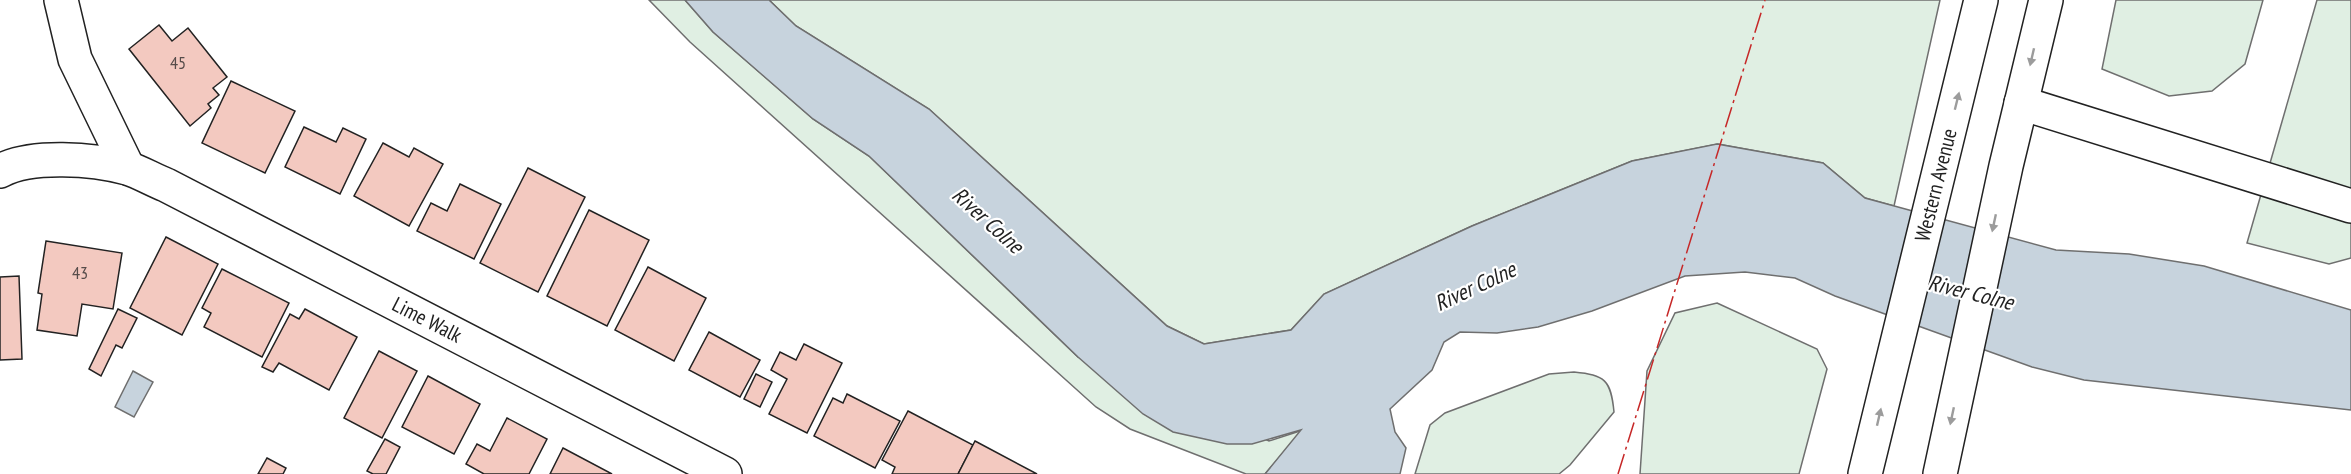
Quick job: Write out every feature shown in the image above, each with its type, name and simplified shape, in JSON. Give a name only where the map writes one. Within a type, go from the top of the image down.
[{"type":"main road","points":[[61,0],[75,59],[128,168]]},
{"type":"main road","name":"Western Avenue","points":[[1865,474],[1981,0]]},
{"type":"main road","points":[[1940,474],[2006,166],[2046,0]]},
{"type":"main road","points":[[2021,103],[2351,206]]},
{"type":"main road","name":"Lime Walk","points":[[0,171],[23,164],[49,161],[85,162],[128,168],[187,196],[726,474]]},
{"type":"green space","points":[[649,0],[685,0],[713,32],[813,119],[869,156],[1078,357],[1269,441],[1303,430],[1265,474],[1246,474],[1130,429],[1096,407],[690,42]]},
{"type":"green space","points":[[769,0],[1940,0],[1894,206],[1865,198],[1823,163],[1718,144],[1632,161],[1472,226],[1324,294],[1291,330],[1204,344],[1167,326],[929,109],[796,26]]},
{"type":"green space","points":[[2116,0],[2263,0],[2245,64],[2212,91],[2169,96],[2102,69]]},
{"type":"green space","points":[[2317,0],[2351,0],[2351,258],[2329,264],[2247,243]]},
{"type":"green space","points":[[1717,303],[1817,349],[1827,369],[1799,474],[1640,474],[1647,371],[1675,313]]},
{"type":"green space","points":[[1574,372],[1593,375],[1604,381],[1611,393],[1614,412],[1570,465],[1559,474],[1415,474],[1430,425],[1445,413],[1549,374]]},
{"type":"water","name":"River Colne","points":[[685,0],[769,0],[796,26],[929,109],[1167,326],[1204,344],[1291,330],[1324,294],[1472,226],[1632,161],[1717,144],[1823,163],[1865,198],[2056,250],[2129,254],[2204,266],[2351,310],[2351,410],[2084,380],[2032,367],[1835,296],[1795,278],[1745,272],[1685,276],[1592,311],[1538,327],[1497,333],[1460,332],[1444,342],[1432,370],[1390,409],[1395,432],[1406,448],[1400,474],[1265,474],[1301,430],[1252,444],[1227,444],[1173,432],[1143,414],[1078,357],[869,156],[813,119],[713,32]]},
{"type":"water","points":[[133,371],[153,382],[134,417],[115,407]]},
{"type":"building","points":[[159,25],[172,41],[188,28],[227,77],[213,88],[219,95],[208,104],[211,108],[190,126],[129,49]]},
{"type":"building","points":[[231,81],[295,111],[265,173],[202,143]]},
{"type":"building","points":[[304,127],[336,142],[343,128],[366,139],[340,194],[285,167]]},
{"type":"building","points":[[383,143],[409,157],[414,148],[443,164],[409,226],[354,196]]},
{"type":"building","points":[[528,168],[585,197],[538,292],[480,263]]},
{"type":"building","points":[[460,184],[501,204],[474,259],[417,231],[431,203],[447,211]]},
{"type":"building","points":[[589,210],[649,240],[607,326],[547,296]]},
{"type":"building","points":[[166,237],[218,264],[182,335],[130,308]]},
{"type":"building","points":[[46,241],[122,253],[113,309],[82,304],[77,336],[37,330],[42,294],[38,293]]},
{"type":"building","points":[[648,267],[706,298],[674,361],[615,330]]},
{"type":"building","points":[[222,269],[289,303],[262,357],[204,327],[211,313],[202,308]]},
{"type":"building","points":[[19,276],[22,359],[0,360],[0,277]]},
{"type":"building","points":[[118,309],[137,318],[122,348],[116,345],[101,376],[89,369]]},
{"type":"building","points":[[305,309],[357,337],[329,390],[279,363],[273,372],[262,367],[290,314],[299,319]]},
{"type":"building","points":[[709,332],[760,360],[740,397],[689,370]]},
{"type":"building","points":[[804,344],[842,363],[807,433],[769,414],[787,379],[771,370],[780,352],[796,360]]},
{"type":"building","points":[[379,351],[417,371],[382,438],[344,418]]},
{"type":"building","points":[[756,374],[772,382],[760,407],[744,399]]},
{"type":"building","points":[[428,376],[480,404],[454,454],[402,427]]},
{"type":"building","points":[[847,394],[900,421],[875,468],[814,436],[833,398],[843,403]]},
{"type":"building","points":[[908,411],[973,445],[958,474],[892,474],[895,467],[882,460]]},
{"type":"building","points":[[507,418],[547,439],[529,474],[484,474],[466,464],[477,444],[490,451]]},
{"type":"building","points":[[385,439],[400,447],[386,474],[373,474],[367,471]]},
{"type":"building","points":[[975,441],[1037,474],[958,474]]},
{"type":"building","points":[[563,448],[612,474],[550,474]]},
{"type":"building","points":[[267,458],[286,468],[283,474],[258,474]]},
{"type":"power","points":[[1618,474],[1765,0]]}]
